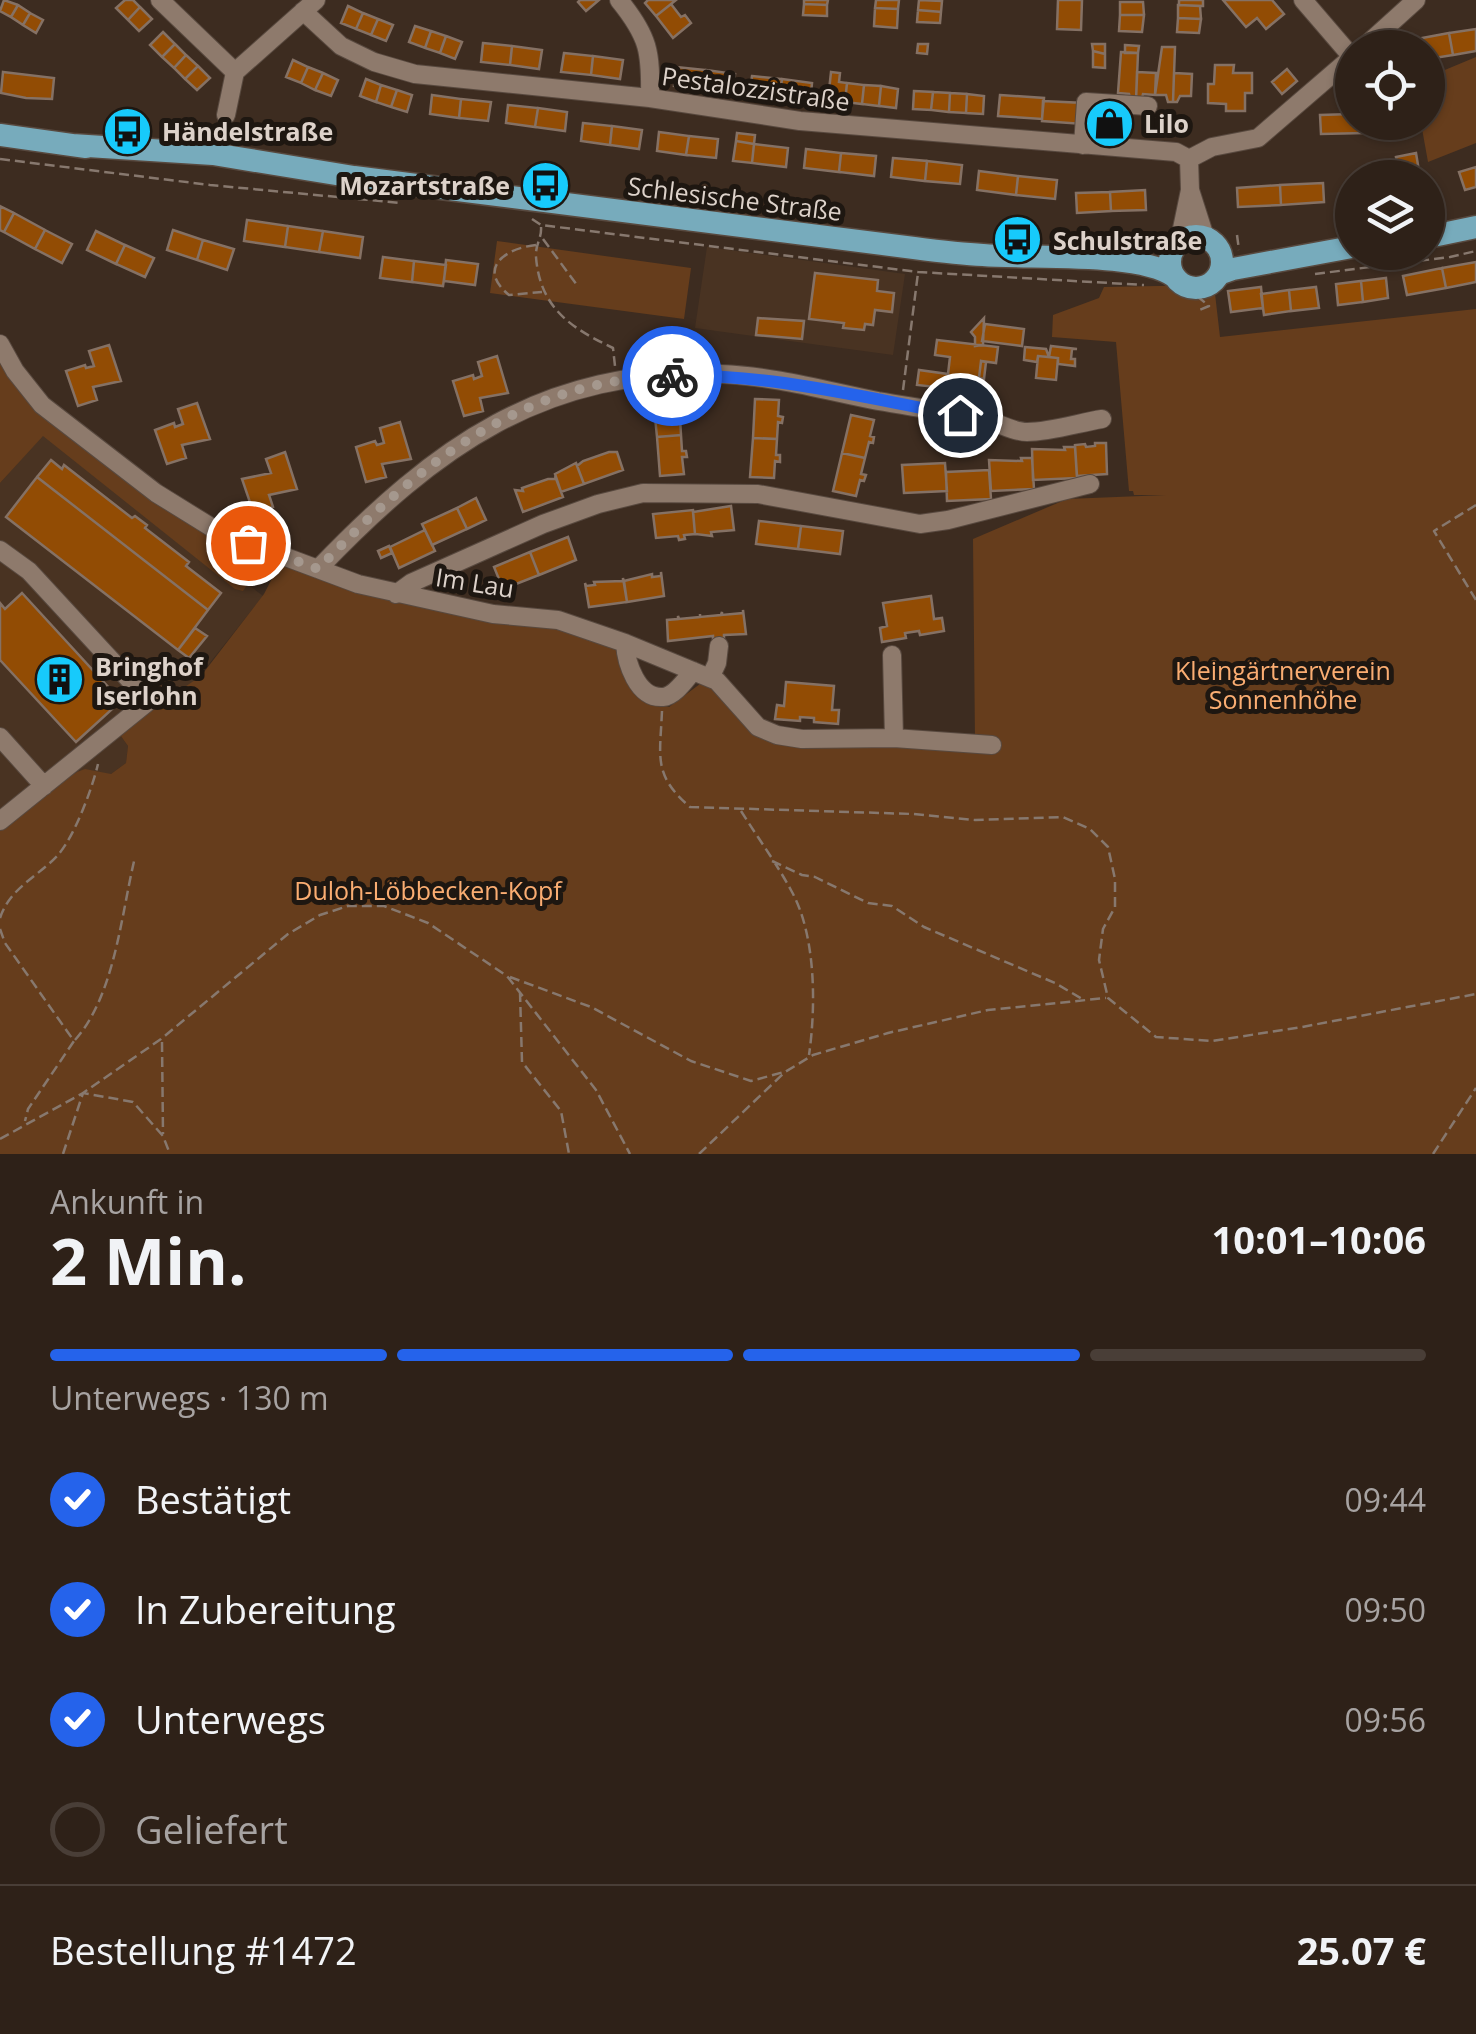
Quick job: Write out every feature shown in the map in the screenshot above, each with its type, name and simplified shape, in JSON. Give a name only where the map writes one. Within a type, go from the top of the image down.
[{"type":"main road","name":"Schlesische Straße","points":[[0,135],[212,168],[354,177],[983,256],[1111,260],[1154,266],[1175,277]]},
{"type":"main road","points":[[1445,233],[1476,227]]},
{"type":"main road","points":[[1310,253],[1233,255],[1195,236],[1176,246],[1171,268],[1181,284],[1199,288],[1233,269],[1335,249]]},
{"type":"main road","points":[[1212,243],[1222,258],[1220,274]]},
{"type":"main road","name":"Schlesische Straße","points":[[1111,260],[1176,246]]},
{"type":"street","points":[[160,0],[235,72]]},
{"type":"street","points":[[620,0],[648,42],[650,98]]},
{"type":"street","points":[[1303,0],[1335,37]]},
{"type":"street","points":[[1383,30],[1416,0]]},
{"type":"street","points":[[226,116],[235,72],[310,6]]},
{"type":"street","name":"Pestalozzistraße","points":[[310,6],[342,46],[374,62],[415,74],[650,98],[800,121],[1176,152],[1189,158]]},
{"type":"street","points":[[1176,246],[1190,190],[1189,158],[1212,147],[1258,138],[1335,72]]},
{"type":"street","points":[[1083,145],[1086,102],[1148,106]]},
{"type":"street","points":[[1190,190],[1212,243]]},
{"type":"street","name":"Im Lau","points":[[0,344],[42,405],[156,493],[219,532],[396,594],[492,614],[558,620],[624,642],[717,681],[758,727],[777,734],[802,740],[894,738],[992,745]]},
{"type":"street","points":[[318,569],[411,480],[451,448],[534,405],[616,380],[720,374],[765,379],[988,420],[1025,432],[1102,420]]},
{"type":"street","points":[[396,594],[411,583],[543,524],[598,504],[643,494],[758,494],[920,524],[1090,484]]},
{"type":"street","points":[[0,550],[28,571],[150,701],[0,821]]},
{"type":"street","points":[[624,642],[630,672],[648,693],[663,697],[717,662],[718,646]]},
{"type":"street","points":[[892,655],[894,738]]},
{"type":"street","points":[[0,737],[44,786]]},
{"type":"path","points":[[541,225],[542,238],[577,284]]},
{"type":"path","points":[[542,238],[536,253],[544,292],[576,330],[613,348],[616,380]]},
{"type":"path","points":[[538,244],[518,247],[501,256],[494,271],[498,286],[510,295],[544,292]]},
{"type":"path","points":[[902,405],[918,272]]},
{"type":"path","points":[[1195,295],[1209,306],[1197,311]]},
{"type":"path","points":[[1476,505],[1434,531],[1476,600]]},
{"type":"path","points":[[663,697],[660,760],[668,788],[690,807],[913,814],[975,820],[1063,817],[1090,829],[1108,847],[1116,878],[1115,907],[1103,929],[1099,960],[1108,998],[1156,1038],[1212,1041],[1476,994]]},
{"type":"path","points":[[0,918],[10,895],[67,844],[98,768],[100,743]]},
{"type":"path","points":[[740,810],[794,894],[810,953],[814,1015],[808,1058]]},
{"type":"path","points":[[25,1123],[28,1109],[94,1015],[105,986],[134,857]]},
{"type":"path","points":[[772,862],[815,877],[868,903],[892,906],[924,927],[1055,982],[1084,1000]]},
{"type":"path","points":[[0,1139],[83,1093],[162,1039],[288,934],[320,915],[348,906],[384,906],[428,923],[507,976],[596,1090],[630,1154]]},
{"type":"path","points":[[0,929],[5,944],[74,1041]]},
{"type":"path","points":[[507,976],[591,1007],[691,1061],[752,1082],[785,1072]]},
{"type":"path","points":[[520,990],[522,1062],[561,1111],[569,1154]]},
{"type":"path","points":[[700,1154],[785,1072],[808,1058],[888,1033],[988,1010],[1108,998]]},
{"type":"path","points":[[162,1039],[163,1136]]},
{"type":"path","points":[[1433,1154],[1476,1088]]},
{"type":"path","points":[[83,1093],[133,1102],[163,1136],[170,1154]]},
{"type":"path","points":[[62,1154],[83,1093]]},
{"type":"shaded area","points":[[707,247],[905,274],[893,355],[695,328]]},
{"type":"shaded area","points":[[48,429],[263,596],[193,684],[118,732],[128,746],[126,763],[0,829],[0,483]]},
{"type":"green space","points":[[1476,57],[1476,143],[1428,160],[1424,140],[1445,140],[1445,70]]},
{"type":"green space","points":[[497,241],[691,268],[684,319],[490,293]]},
{"type":"green space","points":[[1214,285],[1220,337],[1476,309],[1476,1154],[0,1154],[0,829],[77,772],[85,769],[111,774],[126,763],[128,746],[118,732],[201,676],[264,594],[282,559],[559,623],[614,641],[649,701],[669,707],[704,681],[759,736],[778,745],[975,741],[973,539],[1067,499],[1166,495],[1134,495],[1129,491],[1116,342],[1052,337],[1053,315],[1099,298],[1104,287]]},
{"type":"green space","points":[[0,347],[39,409],[260,557],[263,562],[243,591],[235,589],[43,436],[0,483]]},
{"type":"building","points":[[4,0],[18,5],[11,17],[0,11]]},
{"type":"building","points":[[125,0],[133,0],[140,7],[128,20],[116,8]]},
{"type":"building","points":[[580,0],[599,0],[586,11]]},
{"type":"building","points":[[676,0],[656,16],[645,3]]},
{"type":"building","points":[[804,0],[828,0],[827,5],[804,4]]},
{"type":"building","points":[[876,0],[899,0],[898,9],[875,8]]},
{"type":"building","points":[[919,0],[942,1],[941,12],[918,10]]},
{"type":"building","points":[[1058,0],[1082,0],[1081,30],[1057,29]]},
{"type":"building","points":[[1179,0],[1203,0],[1203,6],[1179,5]]},
{"type":"building","points":[[1223,0],[1272,0],[1284,14],[1266,29],[1257,18],[1246,27]]},
{"type":"building","points":[[1120,2],[1143,2],[1144,15],[1120,15]]},
{"type":"building","points":[[671,4],[691,23],[673,38],[656,16]]},
{"type":"building","points":[[804,4],[827,5],[827,16],[803,15]]},
{"type":"building","points":[[18,5],[30,13],[23,25],[11,17]]},
{"type":"building","points":[[1178,5],[1200,6],[1201,19],[1178,18]]},
{"type":"building","points":[[348,6],[363,13],[356,29],[341,23]]},
{"type":"building","points":[[140,7],[152,19],[139,31],[128,20]]},
{"type":"building","points":[[875,8],[898,9],[897,28],[874,26]]},
{"type":"building","points":[[918,10],[941,12],[940,23],[917,22]]},
{"type":"building","points":[[30,13],[43,20],[36,33],[23,25]]},
{"type":"building","points":[[363,13],[378,19],[371,35],[356,29]]},
{"type":"building","points":[[1120,15],[1144,15],[1142,32],[1119,31]]},
{"type":"building","points":[[1178,18],[1201,19],[1199,33],[1177,32]]},
{"type":"building","points":[[378,19],[393,25],[386,41],[371,35]]},
{"type":"building","points":[[415,26],[431,31],[425,48],[409,42]]},
{"type":"building","points":[[1476,29],[1476,51],[1453,55],[1449,33]]},
{"type":"building","points":[[431,31],[446,36],[440,53],[425,48]]},
{"type":"building","points":[[163,32],[175,44],[162,57],[150,45]]},
{"type":"building","points":[[1449,33],[1453,55],[1445,56],[1445,34]]},
{"type":"building","points":[[446,36],[462,42],[455,59],[440,53]]},
{"type":"building","points":[[483,43],[512,46],[510,65],[481,62]]},
{"type":"building","points":[[175,44],[186,55],[174,68],[162,57]]},
{"type":"building","points":[[918,44],[928,44],[927,54],[917,53]]},
{"type":"building","points":[[1092,44],[1105,44],[1105,54],[1093,51]]},
{"type":"building","points":[[1125,45],[1139,46],[1138,53],[1125,53]]},
{"type":"building","points":[[512,46],[542,50],[539,69],[510,65]]},
{"type":"building","points":[[1162,47],[1175,47],[1173,102],[1168,102],[1166,95],[1155,95]]},
{"type":"building","points":[[1093,51],[1105,54],[1105,68],[1093,67]]},
{"type":"building","points":[[1121,52],[1138,53],[1136,101],[1131,101],[1129,94],[1118,93]]},
{"type":"building","points":[[564,53],[593,56],[591,75],[561,72]]},
{"type":"building","points":[[186,55],[198,66],[185,79],[174,68]]},
{"type":"building","points":[[593,56],[623,60],[620,79],[591,75]]},
{"type":"building","points":[[293,60],[308,67],[301,83],[286,77]]},
{"type":"building","points":[[1215,65],[1234,65],[1233,73],[1252,73],[1252,93],[1245,93],[1245,111],[1226,111],[1226,104],[1208,103],[1208,84],[1214,84]]},
{"type":"building","points":[[198,66],[210,78],[197,90],[185,79]]},
{"type":"building","points":[[308,67],[323,73],[315,90],[301,83]]},
{"type":"building","points":[[676,67],[706,70],[703,89],[674,86]]},
{"type":"building","points":[[1287,69],[1297,81],[1282,94],[1272,82]]},
{"type":"building","points":[[706,70],[735,74],[733,93],[703,89]]},
{"type":"building","points":[[3,72],[54,78],[52,99],[1,93]]},
{"type":"building","points":[[831,72],[840,73],[839,82],[847,83],[845,102],[828,100]]},
{"type":"building","points":[[1137,72],[1156,73],[1155,95],[1143,94],[1141,101],[1136,101]]},
{"type":"building","points":[[323,73],[338,80],[331,96],[315,90]]},
{"type":"building","points":[[1174,73],[1192,74],[1191,96],[1180,96],[1177,102],[1173,102]]},
{"type":"building","points":[[752,76],[782,79],[779,99],[749,96]]},
{"type":"building","points":[[366,79],[381,85],[376,102],[360,96]]},
{"type":"building","points":[[782,79],[812,83],[810,103],[779,99]]},
{"type":"building","points":[[847,83],[864,85],[862,104],[845,102]]},
{"type":"building","points":[[381,85],[397,90],[391,107],[376,102]]},
{"type":"building","points":[[864,85],[881,86],[879,106],[862,104]]},
{"type":"building","points":[[881,86],[898,89],[896,108],[879,106]]},
{"type":"building","points":[[397,90],[412,95],[407,112],[391,107]]},
{"type":"building","points":[[914,91],[933,92],[931,110],[913,109]]},
{"type":"building","points":[[933,92],[950,93],[949,112],[931,110]]},
{"type":"building","points":[[950,93],[967,94],[966,113],[949,112]]},
{"type":"building","points":[[967,94],[984,96],[983,114],[966,113]]},
{"type":"building","points":[[432,95],[461,99],[459,118],[430,114]]},
{"type":"building","points":[[1000,95],[1044,98],[1042,119],[998,116]]},
{"type":"building","points":[[461,99],[491,102],[488,121],[459,118]]},
{"type":"building","points":[[1043,101],[1084,103],[1083,124],[1042,121]]},
{"type":"building","points":[[508,105],[538,108],[535,127],[506,123]]},
{"type":"building","points":[[538,108],[567,112],[565,131],[535,127]]},
{"type":"building","points":[[1100,109],[1118,109],[1112,129],[1100,129]]},
{"type":"building","points":[[1100,109],[1118,109],[1118,129],[1100,129]]},
{"type":"building","points":[[1320,115],[1335,115],[1335,134],[1321,134]]},
{"type":"building","points":[[583,123],[612,126],[610,145],[581,141]]},
{"type":"building","points":[[612,126],[642,130],[639,149],[610,145]]},
{"type":"building","points":[[659,132],[689,136],[686,155],[657,151]]},
{"type":"building","points":[[737,133],[755,135],[754,144],[736,141]]},
{"type":"building","points":[[689,136],[718,139],[716,158],[686,155]]},
{"type":"building","points":[[736,141],[754,144],[752,163],[733,161]]},
{"type":"building","points":[[754,144],[788,148],[786,167],[752,163]]},
{"type":"building","points":[[806,149],[841,153],[839,172],[804,168]]},
{"type":"building","points":[[841,153],[876,156],[874,176],[839,172]]},
{"type":"building","points":[[1416,153],[1417,160],[1396,160]]},
{"type":"building","points":[[893,158],[927,161],[925,181],[891,177]]},
{"type":"building","points":[[927,161],[962,165],[960,184],[925,181]]},
{"type":"building","points":[[1476,167],[1476,187],[1465,190],[1459,172]]},
{"type":"building","points":[[979,171],[1018,176],[1016,195],[977,190]]},
{"type":"building","points":[[1018,176],[1057,180],[1055,199],[1016,195]]},
{"type":"building","points":[[1323,183],[1324,202],[1281,205],[1280,185]]},
{"type":"building","points":[[1280,185],[1281,205],[1238,207],[1237,188]]},
{"type":"building","points":[[1145,190],[1146,210],[1111,211],[1110,192]]},
{"type":"building","points":[[1110,192],[1111,211],[1077,213],[1076,193]]},
{"type":"building","points":[[0,206],[14,213],[4,232],[0,230]]},
{"type":"building","points":[[14,213],[45,230],[35,249],[4,232]]},
{"type":"building","points":[[247,220],[288,226],[285,247],[244,241]]},
{"type":"building","points":[[288,226],[323,231],[319,252],[285,247]]},
{"type":"building","points":[[45,230],[72,244],[62,263],[35,249]]},
{"type":"building","points":[[173,230],[203,240],[197,260],[167,250]]},
{"type":"building","points":[[96,231],[125,245],[116,264],[87,250]]},
{"type":"building","points":[[323,231],[363,237],[360,258],[319,252]]},
{"type":"building","points":[[203,240],[234,249],[227,270],[197,260]]},
{"type":"building","points":[[125,245],[154,258],[145,277],[116,264]]},
{"type":"building","points":[[383,257],[414,261],[412,282],[380,278]]},
{"type":"building","points":[[446,260],[478,264],[475,285],[444,281]]},
{"type":"building","points":[[414,261],[446,265],[443,286],[412,282]]},
{"type":"building","points":[[1476,262],[1476,282],[1446,288],[1445,267]]},
{"type":"building","points":[[1442,270],[1446,288],[1407,295],[1403,276]]},
{"type":"building","points":[[815,273],[878,280],[877,291],[894,293],[892,312],[875,310],[873,325],[865,324],[864,330],[809,319]]},
{"type":"building","points":[[1386,278],[1388,298],[1363,302],[1361,281]]},
{"type":"building","points":[[1361,281],[1363,302],[1338,305],[1336,284]]},
{"type":"building","points":[[1261,287],[1263,308],[1231,312],[1228,291]]},
{"type":"building","points":[[1316,287],[1319,308],[1291,311],[1289,290]]},
{"type":"building","points":[[1289,290],[1291,311],[1264,315],[1261,294]]},
{"type":"building","points":[[758,318],[804,321],[802,339],[756,335]]},
{"type":"building","points":[[984,318],[983,345],[975,346],[971,332]]},
{"type":"building","points":[[985,324],[1024,329],[1022,346],[982,341]]},
{"type":"building","points":[[937,340],[998,347],[996,363],[981,361],[979,378],[956,375],[954,389],[917,385],[919,370],[948,374],[950,357],[935,355]]},
{"type":"building","points":[[109,345],[121,381],[93,387],[97,400],[78,406],[66,371],[94,366],[89,351]]},
{"type":"building","points":[[1051,346],[1077,349],[1072,349],[1075,366],[1058,364],[1058,358],[1049,357]]},
{"type":"building","points":[[1025,347],[1046,349],[1049,357],[1038,356],[1037,362],[1024,360]]},
{"type":"building","points":[[497,356],[508,393],[480,398],[483,411],[464,416],[453,381],[482,376],[478,362]]},
{"type":"building","points":[[1038,356],[1058,358],[1056,380],[1036,378]]},
{"type":"building","points":[[981,361],[986,362],[984,379],[979,378]]},
{"type":"building","points":[[678,396],[679,412],[684,412],[684,418],[680,418],[681,435],[657,437],[653,397]]},
{"type":"building","points":[[755,399],[779,400],[778,416],[783,417],[782,423],[778,422],[777,439],[753,438]]},
{"type":"building","points":[[197,403],[210,439],[182,445],[186,458],[167,464],[155,430],[183,424],[178,409]]},
{"type":"building","points":[[851,415],[874,420],[870,436],[874,437],[873,443],[869,442],[865,458],[842,453]]},
{"type":"building","points":[[400,422],[411,459],[382,464],[386,477],[366,482],[356,447],[375,441],[377,445],[384,443],[380,428]]},
{"type":"building","points":[[681,435],[682,451],[686,451],[687,457],[682,457],[684,474],[660,476],[657,437]]},
{"type":"building","points":[[753,438],[777,439],[776,455],[780,455],[780,462],[775,461],[774,478],[750,477]]},
{"type":"building","points":[[1106,443],[1107,474],[1077,476],[1075,445],[1086,447]]},
{"type":"building","points":[[1064,447],[1075,447],[1077,478],[1033,480],[1032,449],[1065,450]]},
{"type":"building","points":[[285,452],[297,489],[269,495],[273,507],[254,514],[242,479],[271,473],[266,459]]},
{"type":"building","points":[[617,452],[623,470],[584,484],[577,466]]},
{"type":"building","points":[[842,453],[865,458],[861,474],[866,475],[864,481],[860,480],[856,496],[833,491]]},
{"type":"building","points":[[1021,458],[1032,458],[1034,489],[991,491],[989,460],[1022,461]]},
{"type":"building","points":[[51,460],[62,469],[64,465],[132,518],[135,516],[189,562],[186,566],[221,593],[208,610],[37,477]]},
{"type":"building","points":[[576,463],[584,484],[561,492],[555,474]]},
{"type":"building","points":[[945,463],[947,491],[904,493],[902,465]]},
{"type":"building","points":[[989,470],[991,499],[947,501],[946,472]]},
{"type":"building","points":[[555,476],[563,497],[523,512],[515,490],[523,491],[522,488],[556,479]]},
{"type":"building","points":[[37,477],[208,610],[178,650],[6,517]]},
{"type":"building","points":[[476,498],[486,520],[467,529],[457,508]]},
{"type":"building","points":[[731,506],[734,530],[711,532],[712,536],[695,534],[693,512]]},
{"type":"building","points":[[457,508],[467,529],[432,545],[422,524]]},
{"type":"building","points":[[693,510],[695,534],[679,540],[678,536],[656,538],[653,514]]},
{"type":"building","points":[[759,521],[801,526],[798,549],[756,544]]},
{"type":"building","points":[[801,526],[843,531],[840,554],[798,549]]},
{"type":"building","points":[[425,530],[435,551],[399,568],[390,547]]},
{"type":"building","points":[[568,537],[576,560],[539,575],[530,552]]},
{"type":"building","points":[[389,546],[392,553],[381,558],[378,551]]},
{"type":"building","points":[[530,552],[539,575],[503,589],[494,567]]},
{"type":"building","points":[[661,572],[664,596],[627,602],[624,581],[652,574],[661,576]]},
{"type":"building","points":[[623,578],[627,602],[589,607],[585,583],[595,585],[594,582]]},
{"type":"building","name":"Bringhof Iserlohn","points":[[22,593],[121,701],[76,742],[0,660],[0,603],[5,609]]},
{"type":"building","points":[[931,596],[934,619],[942,618],[944,631],[905,633],[906,638],[882,642],[880,628],[887,626],[883,603]]},
{"type":"building","points":[[743,610],[746,634],[724,635],[724,641],[713,642],[713,636],[668,641],[667,620]]},
{"type":"building","points":[[195,628],[207,636],[189,658],[178,650]]},
{"type":"building","points":[[786,682],[834,686],[832,710],[839,710],[838,724],[814,722],[814,718],[775,719],[777,705],[784,706]]},
{"type":"way so far","points":[[248,543],[318,569],[411,480],[451,448],[499,420],[616,380],[672,376]]},
{"type":"place","name":"Lilo","points":[[1109,123]]},
{"type":"place","name":"Händelstraße","points":[[127,131]]},
{"type":"place","name":"Mozartstraße","points":[[545,185]]},
{"type":"place","name":"Schulstraße","points":[[1018,240]]},
{"type":"place","name":"Bringhof Iserlohn","points":[[60,680]]},
{"type":"route","points":[[672,376],[720,374],[765,379],[960,415]]},
{"type":"park label","name":"Kleingärtnerverein Sonnenhöhe","points":[[1283,684]]},
{"type":"park label","name":"Duloh-Löbbecken-Kopf","points":[[428,890]]}]
